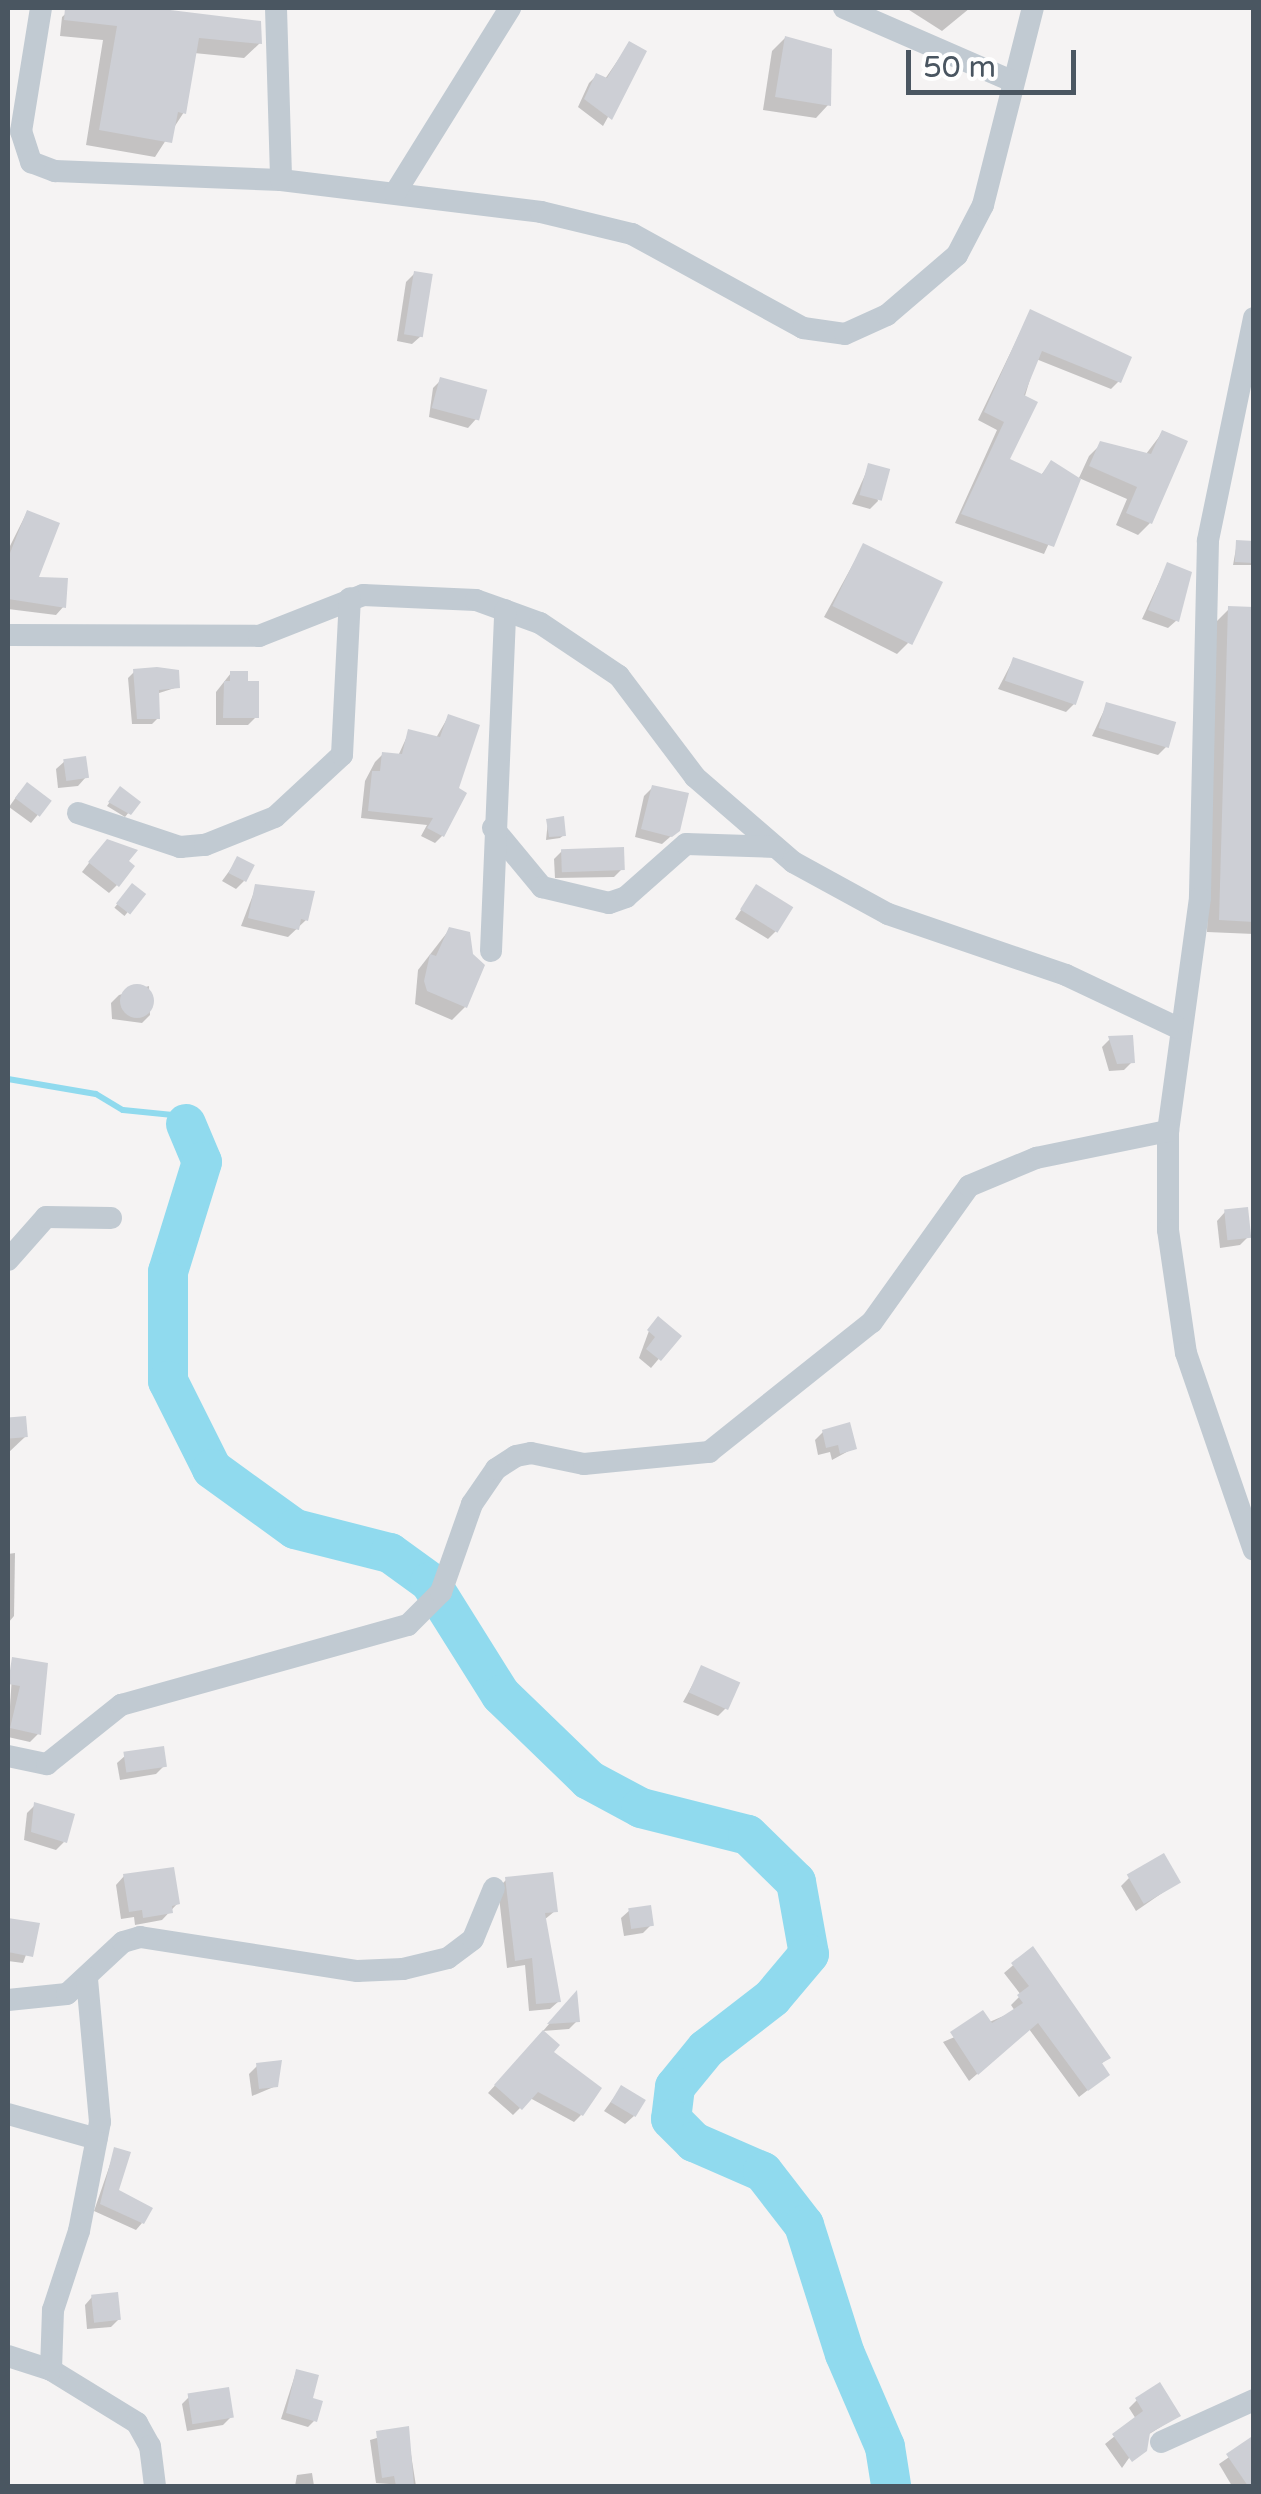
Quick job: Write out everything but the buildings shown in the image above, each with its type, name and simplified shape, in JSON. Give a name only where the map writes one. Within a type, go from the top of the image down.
[{"type":"street","points":[[41,8],[21,131],[32,162],[56,171],[280,180],[541,212],[632,234],[802,328],[845,334],[887,315],[956,255],[983,205],[1033,8]]},
{"type":"street","points":[[276,8],[280,180]]},
{"type":"street","points":[[396,193],[510,8]]},
{"type":"street","points":[[844,8],[1012,80]]},
{"type":"street","points":[[1254,318],[1208,541],[1200,898],[1178,1028],[1168,1131],[1168,1230],[1186,1353],[1254,1550]]},
{"type":"street","points":[[8,634],[258,636],[350,598],[476,600],[570,640],[619,676],[695,777],[775,847],[888,914],[1066,975],[1178,1028]]},
{"type":"street","points":[[78,813],[180,847],[205,844],[275,817],[342,756],[350,598]]},
{"type":"street","points":[[491,952],[504,610]]},
{"type":"street","points":[[494,828],[542,888],[610,903],[626,897],[686,844],[775,847]]},
{"type":"street","points":[[8,1756],[47,1764],[121,1704],[408,1625],[441,1592],[472,1504],[496,1469],[516,1456],[532,1452],[584,1464],[709,1452],[872,1322],[968,1186],[1036,1158],[1168,1131]]},
{"type":"street","points":[[8,1260],[46,1217],[111,1218]]},
{"type":"street","points":[[8,2000],[67,1994],[123,1942],[140,1936],[341,1968],[402,1969],[448,1958],[473,1939],[494,1888]]},
{"type":"street","points":[[52,2370],[53,2310],[78,2231],[97,2139],[101,2081],[88,1978]]},
{"type":"street","points":[[8,2114],[97,2139]]},
{"type":"street","points":[[8,2356],[52,2370],[137,2423],[150,2446],[155,2486]]},
{"type":"street","points":[[1162,2442],[1254,2400]]},
{"type":"waterway","points":[[8,1079],[96,1094],[123,1110],[173,1115],[186,1124]]},
{"type":"waterway","points":[[186,1124],[202,1162],[168,1272],[168,1381],[212,1469],[295,1529],[390,1553],[430,1582],[501,1695],[589,1780],[641,1808],[748,1835],[796,1882],[809,1954],[772,1998],[706,2049],[675,2087],[671,2119],[694,2142],[763,2172],[804,2225],[845,2354],[885,2447],[891,2486]]}]
